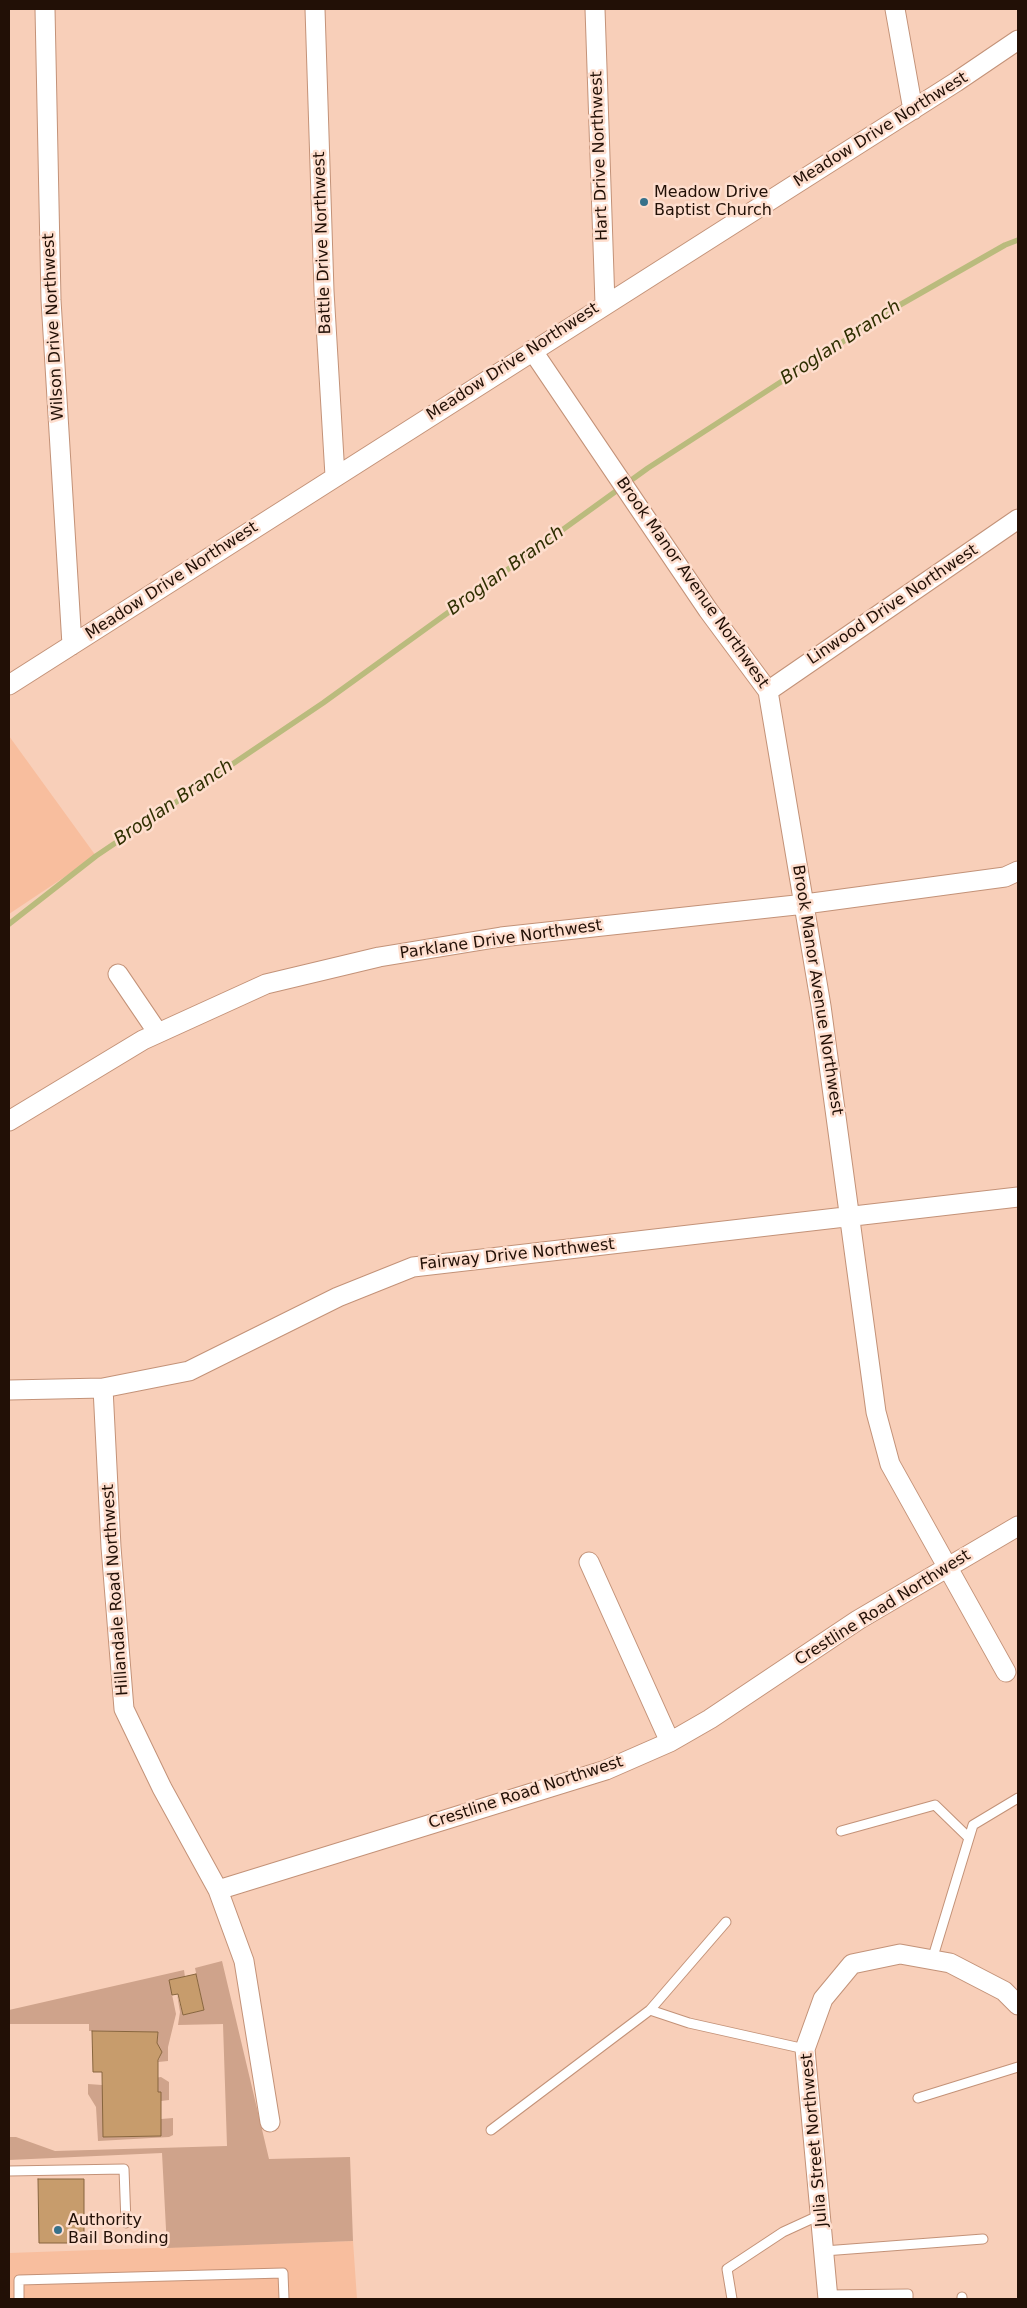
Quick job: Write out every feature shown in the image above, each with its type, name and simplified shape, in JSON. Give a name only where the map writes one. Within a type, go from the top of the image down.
[{"type":"street","name":"Wilson Drive Northwest","points":[[45,9],[51,300],[72,645]]},
{"type":"street","name":"Battle Drive Northwest","points":[[315,9],[324,291],[335,476]]},
{"type":"street","name":"Hart Drive Northwest","points":[[595,9],[605,304]]},
{"type":"street","points":[[895,9],[913,110]]},
{"type":"street","name":"Meadow Drive Northwest","points":[[9,685],[532,350],[913,110],[1018,40]]},
{"type":"street","name":"Brook Manor Avenue Northwest","points":[[532,350],[708,610],[768,691],[805,904],[876,1412],[890,1464],[1006,1672]]},
{"type":"street","name":"Linwood Drive Northwest","points":[[768,691],[1018,519]]},
{"type":"street","name":"Parklane Drive Northwest","points":[[13,1119],[143,1040],[266,984],[379,957],[501,937],[805,904],[1005,877],[1018,871]]},
{"type":"street","points":[[118,974],[158,1033]]},
{"type":"street","name":"Fairway Drive Northwest","points":[[9,1390],[103,1388],[189,1371],[338,1297],[412,1267],[850,1218],[1018,1197]]},
{"type":"street","name":"Hillandale Road Northwest","points":[[103,1388],[112,1556],[124,1709],[162,1788],[218,1890],[244,1961],[270,2122]]},
{"type":"street","name":"Crestline Road Northwest","points":[[218,1890],[606,1770],[670,1742],[710,1719],[858,1620],[1018,1526]]},
{"type":"street","points":[[589,1562],[670,1742]]},
{"type":"street","name":"Julia Street Northwest","points":[[828,2297],[805,2049],[823,1999],[852,1964],[900,1954],[950,1963],[1004,1991],[1018,2005]]},
{"type":"lane","points":[[932,1960],[973,1825],[1018,1798]]},
{"type":"lane","points":[[842,1831],[935,1806],[969,1838]]},
{"type":"lane","points":[[491,2130],[650,2010],[726,1922]]},
{"type":"lane","points":[[650,2010],[688,2023],[805,2049]]},
{"type":"lane","points":[[918,2098],[1018,2067]]},
{"type":"lane","points":[[9,2171],[124,2168],[126,2223]]},
{"type":"lane","points":[[732,2299],[727,2269],[783,2232],[820,2215]]},
{"type":"lane","points":[[824,2251],[984,2239]]},
{"type":"lane","points":[[19,2299],[19,2280],[283,2274],[284,2299]]},
{"type":"lane","points":[[828,2297],[908,2294],[908,2299]]},
{"type":"shaded area","points":[[9,736],[96,856],[9,914]]},
{"type":"shaded area","points":[[222,1961],[269,2159],[350,2157],[353,2241],[167,2248],[162,2153],[9,2160],[9,2137],[16,2137],[55,2151],[227,2146],[223,2024],[178,2025],[180,2012],[177,1994],[183,2015],[204,2010],[195,1968]]},
{"type":"shaded area","points":[[184,1970],[185,1977],[169,1980],[176,2014],[168,2047],[168,2061],[158,2062],[162,2052],[157,2043],[158,2032],[89,2031],[89,2024],[9,2024],[9,2010]]},
{"type":"shaded area","points":[[161,2077],[169,2082],[169,2100],[161,2101],[160,2092],[103,2093],[103,2137],[161,2136],[161,2119],[173,2118],[173,2135],[169,2137],[98,2141],[96,2107],[88,2094],[88,2084],[102,2085]]},
{"type":"shaded area","points":[[353,2241],[357,2299],[9,2299],[9,2253]]},
{"type":"building","points":[[196,1974],[204,2010],[183,2015],[178,1994],[172,1995],[169,1980]]},
{"type":"building","points":[[92,2031],[158,2032],[157,2043],[162,2052],[158,2060],[158,2092],[161,2092],[161,2136],[103,2137],[102,2072],[93,2072]]},
{"type":"building","points":[[38,2179],[84,2179],[84,2243],[39,2243]]},
{"type":"waterway","name":"Broglan Branch","points":[[9,924],[96,856],[323,703],[648,468],[898,306],[1005,245],[1018,240]]},
{"type":"place","name":"Meadow Drive Baptist Church","points":[[644,202]]},
{"type":"place","name":"Authority Bail Bonding","points":[[58,2230]]}]
